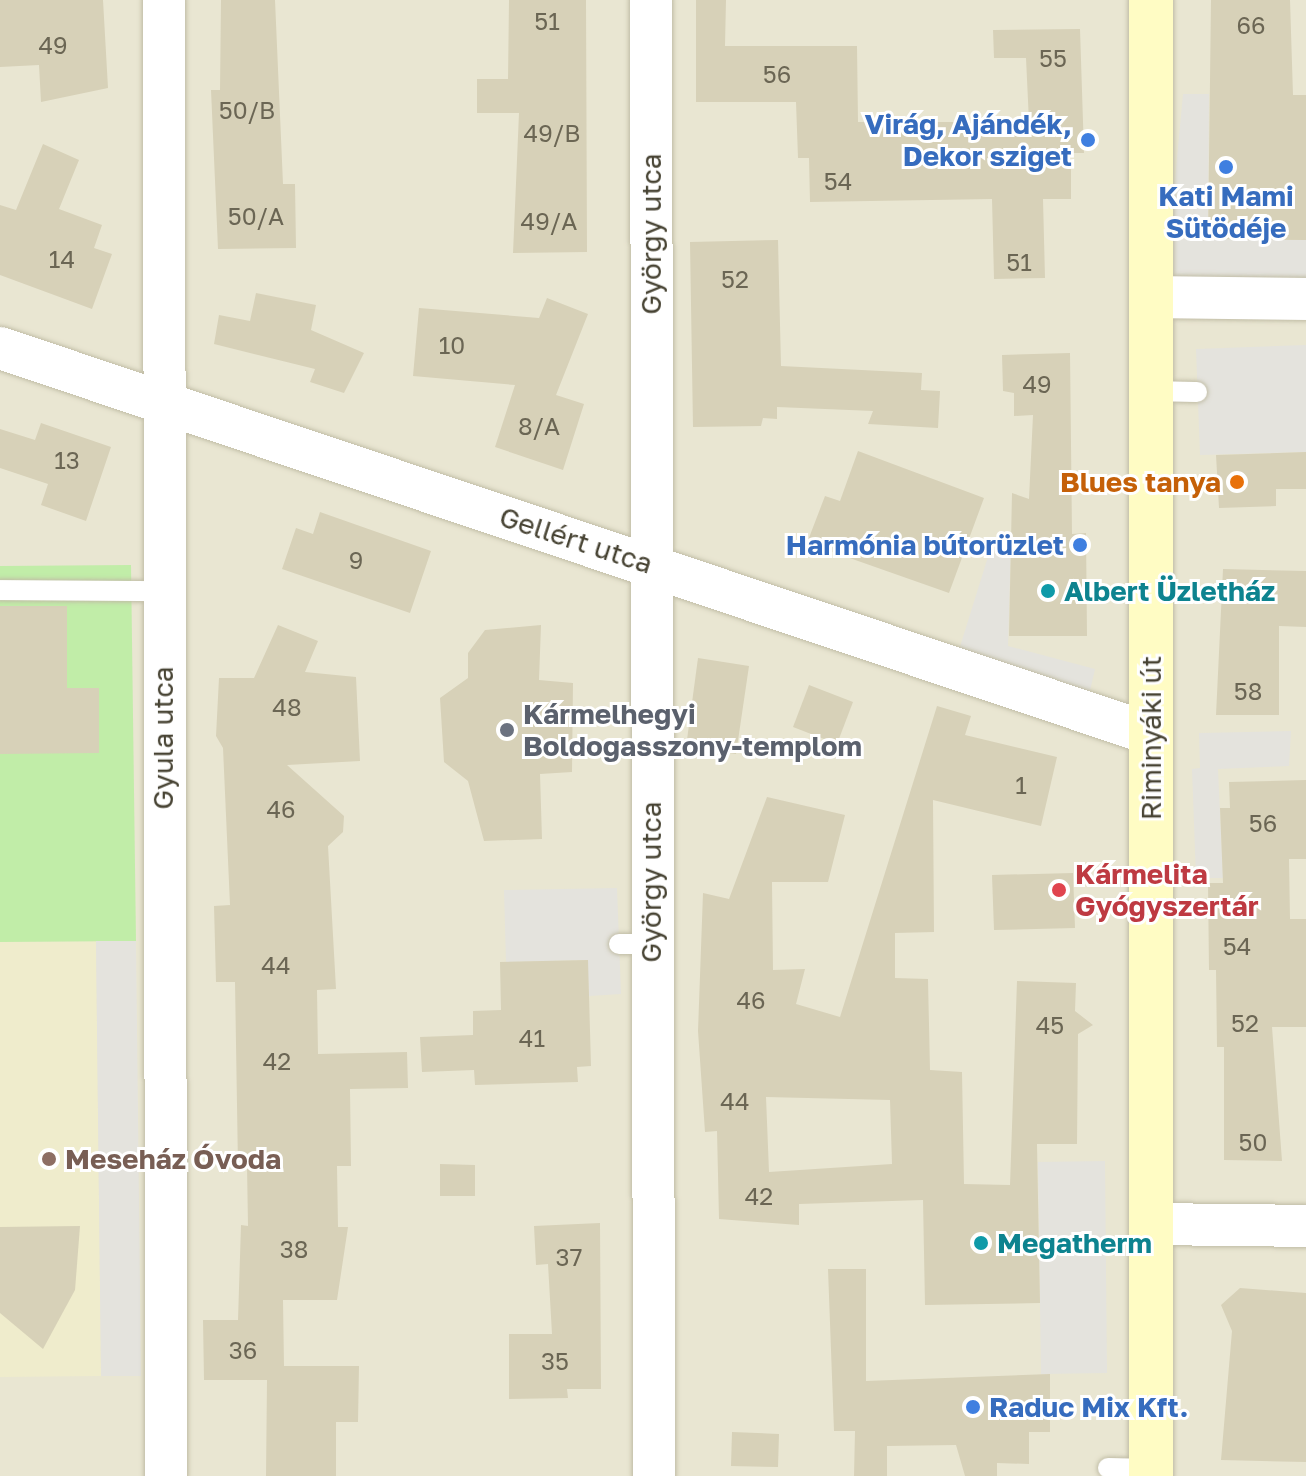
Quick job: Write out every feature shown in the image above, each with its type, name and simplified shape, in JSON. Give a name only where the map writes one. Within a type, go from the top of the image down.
[{"type":"main road","name":"Riminyáki út","points":[[1151,0],[1151,1472]]},
{"type":"street","name":"Gyula utca","points":[[164,0],[162,402],[166,1476]]},
{"type":"street","name":"György utca","points":[[651,0],[649,564],[635,944],[654,1476]]},
{"type":"street","points":[[1151,297],[1306,299]]},
{"type":"street","name":"Gellért utca","points":[[0,348],[1151,734]]},
{"type":"street","points":[[1151,1224],[1306,1226]]},
{"type":"lane","points":[[1150,391],[1197,392]]},
{"type":"lane","points":[[0,590],[163,591]]},
{"type":"lane","points":[[1108,1468],[1151,1472]]},
{"type":"shaded area","points":[[0,0],[1306,0],[1306,1476],[0,1476]]},
{"type":"shaded area","points":[[1183,94],[1209,94],[1208,239],[1306,240],[1306,299],[1164,297]]},
{"type":"shaded area","points":[[1306,345],[1306,452],[1200,455],[1196,349]]},
{"type":"shaded area","points":[[992,544],[1011,546],[1008,646],[1095,669],[1089,695],[958,653]]},
{"type":"shaded area","points":[[1291,731],[1289,766],[1218,769],[1223,878],[1196,878],[1192,769],[1200,768],[1199,733]]},
{"type":"shaded area","points":[[617,888],[621,994],[589,996],[587,960],[506,962],[504,890]]},
{"type":"shaded area","name":"Meseház Óvoda","points":[[96,941],[101,1376],[0,1377],[0,942]]},
{"type":"shaded area","points":[[96,941],[136,941],[141,1376],[101,1376]]},
{"type":"shaded area","points":[[1105,1161],[1107,1373],[1041,1374],[1038,1162]]},
{"type":"green space","points":[[131,565],[136,941],[0,942],[0,566]]},
{"type":"building","points":[[0,0],[103,0],[108,88],[41,102],[39,65],[0,67]]},
{"type":"building","points":[[221,0],[275,0],[283,184],[295,184],[296,248],[218,249],[211,90],[220,90]]},
{"type":"building","points":[[509,0],[586,0],[587,252],[513,253],[519,113],[477,113],[477,79],[508,79]]},
{"type":"building","points":[[696,0],[726,0],[725,46],[857,46],[858,122],[1029,122],[1026,58],[994,58],[993,30],[1080,29],[1084,153],[1071,153],[1071,199],[1043,199],[1045,278],[994,279],[992,199],[810,202],[809,158],[798,158],[796,102],[696,102]]},
{"type":"building","points":[[1211,0],[1290,0],[1293,95],[1306,95],[1306,240],[1208,239]]},
{"type":"building","points":[[43,144],[79,160],[59,209],[102,225],[94,248],[112,254],[92,309],[0,275],[0,205],[16,210]]},
{"type":"building","points":[[778,240],[781,366],[922,373],[921,390],[940,391],[938,428],[868,424],[873,411],[777,407],[777,419],[763,418],[761,426],[693,427],[690,242]]},
{"type":"building","points":[[256,293],[316,305],[311,330],[364,353],[344,393],[310,382],[315,369],[214,344],[219,315],[250,321]]},
{"type":"building","points":[[547,298],[588,314],[556,395],[584,404],[563,470],[495,447],[515,385],[413,376],[419,308],[539,318]]},
{"type":"building","name":"Albert Üzletház","points":[[1070,353],[1072,534],[1086,533],[1087,636],[1009,636],[1012,493],[1029,499],[1033,415],[1014,416],[1014,393],[1003,391],[1002,355]]},
{"type":"building","points":[[41,423],[111,447],[86,521],[41,505],[48,484],[0,468],[0,429],[35,440]]},
{"type":"building","points":[[858,451],[984,498],[949,593],[807,543],[825,496],[840,501]]},
{"type":"building","points":[[1306,452],[1306,489],[1276,489],[1276,506],[1219,508],[1216,455]]},
{"type":"building","points":[[320,512],[431,551],[410,613],[282,569],[296,528],[313,534]]},
{"type":"building","points":[[1223,569],[1306,571],[1306,627],[1279,626],[1279,715],[1216,715]]},
{"type":"building","points":[[0,606],[67,606],[67,688],[99,688],[99,753],[0,754]]},
{"type":"building","points":[[278,625],[318,641],[305,672],[356,677],[360,761],[287,765],[344,816],[343,832],[328,846],[336,989],[317,990],[318,1054],[407,1052],[408,1088],[350,1089],[351,1166],[337,1166],[338,1227],[348,1227],[337,1300],[283,1300],[284,1366],[359,1366],[358,1422],[336,1422],[336,1476],[266,1476],[267,1380],[204,1380],[203,1320],[238,1320],[241,1225],[248,1226],[247,1166],[238,1166],[235,982],[216,982],[214,906],[230,905],[223,748],[216,736],[219,678],[254,678]]},
{"type":"building","name":"Kármelhegyi Boldogasszony-templom","points":[[541,625],[539,680],[573,683],[572,772],[540,774],[542,839],[484,841],[468,781],[444,762],[440,698],[468,678],[468,653],[485,630]]},
{"type":"building","points":[[698,658],[749,666],[736,754],[686,747]]},
{"type":"building","points":[[809,685],[853,702],[837,744],[793,727]]},
{"type":"building","points":[[937,706],[971,716],[965,735],[1057,757],[1041,826],[933,800],[934,932],[895,933],[895,978],[928,979],[930,1070],[962,1072],[964,1184],[1010,1185],[1017,981],[1076,983],[1075,1011],[1093,1025],[1078,1034],[1077,1144],[1037,1144],[1040,1303],[925,1305],[923,1200],[799,1204],[799,1225],[719,1219],[717,1131],[705,1132],[698,1031],[703,893],[729,899],[767,797],[845,815],[828,882],[772,882],[773,970],[805,969],[796,1004],[840,1017]],"holes":[[[766,1097],[890,1100],[892,1164],[769,1172]]]},
{"type":"building","points":[[1306,780],[1306,859],[1289,859],[1290,919],[1306,919],[1306,1027],[1272,1027],[1282,1161],[1224,1160],[1224,1047],[1217,1047],[1216,970],[1209,970],[1208,883],[1223,883],[1220,808],[1230,808],[1229,782]]},
{"type":"building","points":[[1073,873],[1075,928],[994,930],[992,875]]},
{"type":"building","points":[[588,960],[591,1066],[577,1067],[578,1082],[475,1085],[474,1070],[422,1072],[420,1037],[473,1035],[473,1011],[501,1010],[500,962]]},
{"type":"building","points":[[440,1164],[475,1165],[475,1196],[440,1196]]},
{"type":"building","points":[[600,1223],[601,1389],[567,1389],[568,1398],[509,1399],[509,1334],[552,1334],[548,1264],[536,1265],[534,1226]]},
{"type":"building","points":[[80,1226],[75,1290],[43,1349],[0,1313],[0,1227]]},
{"type":"building","points":[[828,1269],[866,1269],[866,1381],[1050,1374],[1050,1432],[1029,1432],[1029,1464],[997,1463],[997,1476],[965,1476],[956,1445],[887,1446],[887,1476],[854,1476],[855,1431],[834,1431]]},
{"type":"building","points":[[1240,1288],[1306,1293],[1306,1462],[1221,1460],[1232,1331],[1221,1305]]},
{"type":"building","points":[[732,1432],[779,1434],[778,1467],[731,1466]]},
{"type":"place","name":"Virág, Ajándék, Dekor sziget","points":[[1088,140]]},
{"type":"place","name":"Kati Mami Sütödéje","points":[[1226,167]]},
{"type":"place","name":"Blues tanya","points":[[1237,482]]},
{"type":"place","name":"Harmónia bútorüzlet","points":[[1080,545]]},
{"type":"place","name":"Albert Üzletház","points":[[1048,591]]},
{"type":"place","name":"Kármelhegyi Boldogasszony-templom","points":[[507,730]]},
{"type":"place","name":"Kármelita Gyógyszertár","points":[[1059,890]]},
{"type":"place","name":"Meseház Óvoda","points":[[49,1159]]},
{"type":"place","name":"Megatherm","points":[[981,1243]]},
{"type":"place","name":"Raduc Mix Kft.","points":[[973,1407]]}]
